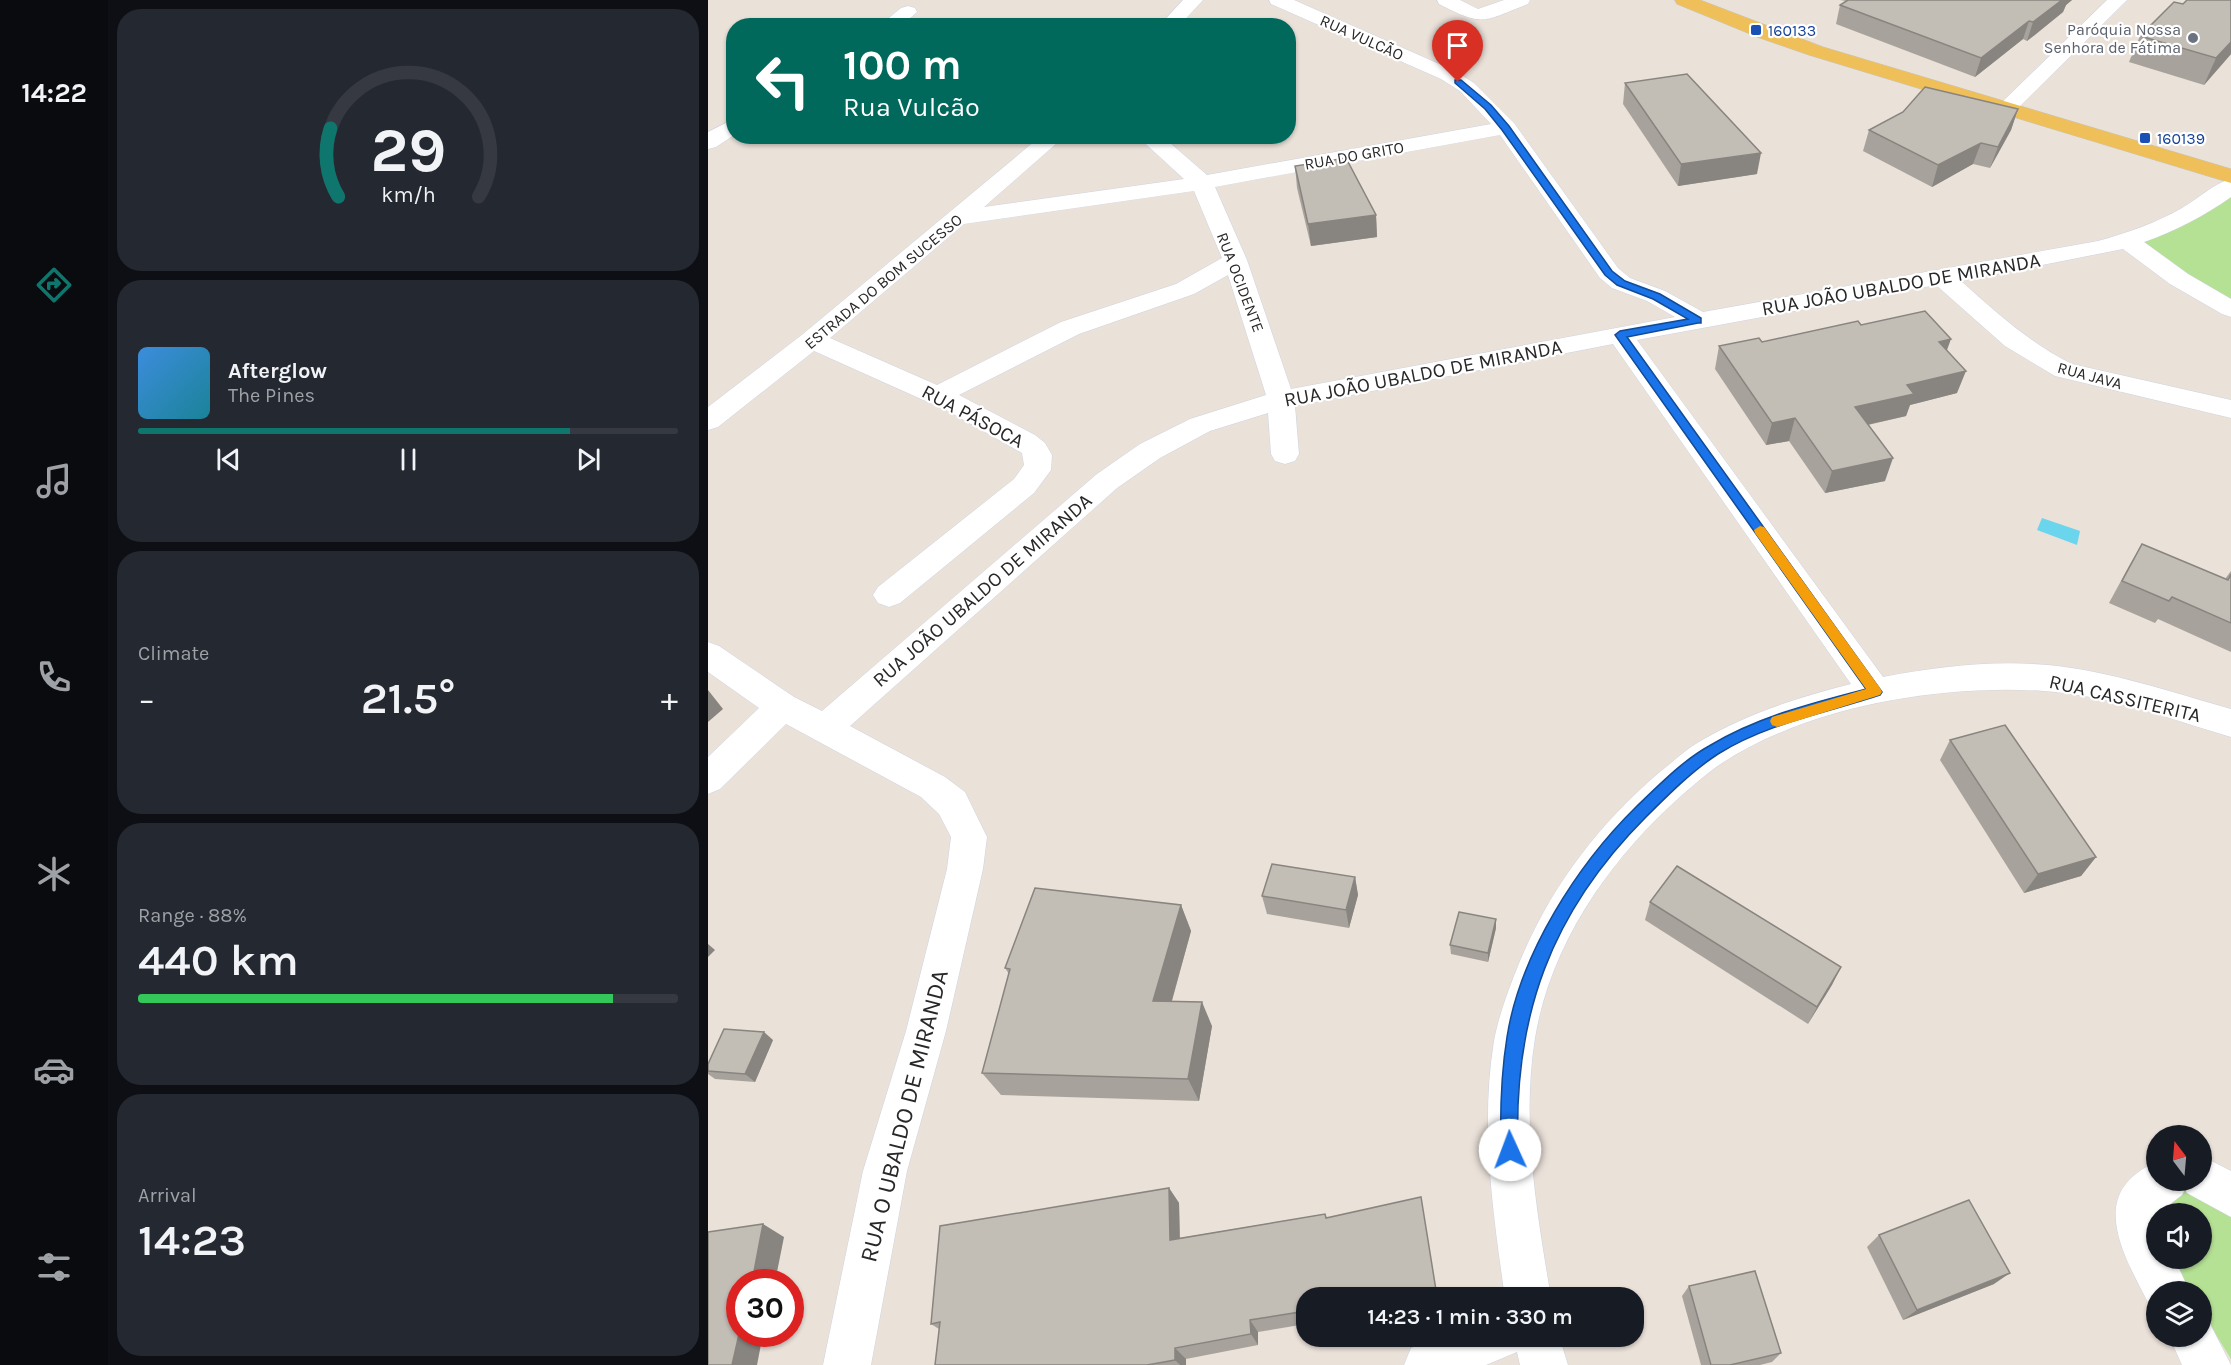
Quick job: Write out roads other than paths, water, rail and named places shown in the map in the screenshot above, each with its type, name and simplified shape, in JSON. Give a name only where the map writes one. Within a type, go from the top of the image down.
[{"type":"main road","points":[[1684,0],[1767,34],[2005,110],[2231,176]]},
{"type":"street","points":[[1176,18],[1194,0]]},
{"type":"street","name":"RUA VULCÃO","points":[[1278,0],[1365,37],[1458,82],[1488,107],[1506,128],[1609,273],[1621,283],[1656,296],[1698,320]]},
{"type":"street","points":[[1446,0],[1475,15],[1482,15],[1521,0]]},
{"type":"street","points":[[2005,110],[2118,0]]},
{"type":"street","points":[[899,18],[908,12]]},
{"type":"street","name":"RUA DO GRITO","points":[[958,218],[1202,183],[1506,128]]},
{"type":"street","points":[[708,142],[726,130]]},
{"type":"street","name":"ESTRADA DO BOM SUCESSO","points":[[708,421],[812,340],[1046,144]]},
{"type":"street","name":"RUA OCIDENTE","points":[[1159,144],[1202,183],[1235,260],[1267,351],[1281,400],[1285,454]]},
{"type":"street","name":"RUA JOÃO UBALDO DE MIRANDA","points":[[823,730],[1127,466],[1176,436],[1200,425],[1281,400],[1698,320],[2069,255],[2127,241],[2186,215],[2231,186]]},
{"type":"street","points":[[2127,241],[2179,279],[2231,309]]},
{"type":"street","points":[[937,396],[1070,328],[1185,289],[1206,279],[1235,260]]},
{"type":"street","name":"RUA JAVA","points":[[1942,277],[2002,332],[2046,362],[2064,370],[2231,409]]},
{"type":"street","points":[[1620,335],[1875,692]]},
{"type":"street","name":"RUA PÁSOCA","points":[[812,340],[937,396],[1022,440],[1036,451],[1038,466],[1024,486],[889,595]]},
{"type":"street","name":"RUA O UBALDO DE MIRANDA","points":[[708,655],[782,706],[933,787],[952,803],[969,837],[965,868],[926,1031],[885,1171],[847,1365]]},
{"type":"street","name":"RUA CASSITERITA","points":[[1526,1287],[1511,1192],[1508,1108],[1516,1035],[1533,975],[1560,917],[1612,840],[1662,790],[1713,750],[1764,725],[1875,692],[1955,680],[2024,677],[2085,685],[2231,723]]},
{"type":"street","points":[[708,779],[782,706]]},
{"type":"street","points":[[2212,1184],[2231,1195]]},
{"type":"street","points":[[2149,1191],[2139,1204],[2136,1214],[2148,1256],[2161,1281]]},
{"type":"street","points":[[1428,1365],[1473,1347]]},
{"type":"street","points":[[1539,1347],[1544,1365]]},
{"type":"street","points":[[2198,1347],[2207,1365]]},
{"type":"water","points":[[2042,518],[2080,531],[2077,545],[2037,530]]},
{"type":"place","name":"160133","points":[[1756,30]]},
{"type":"place","name":"Paróquia Nossa Senhora de Fátima","points":[[2193,38]]},
{"type":"place","name":"160139","points":[[2145,138]]}]
